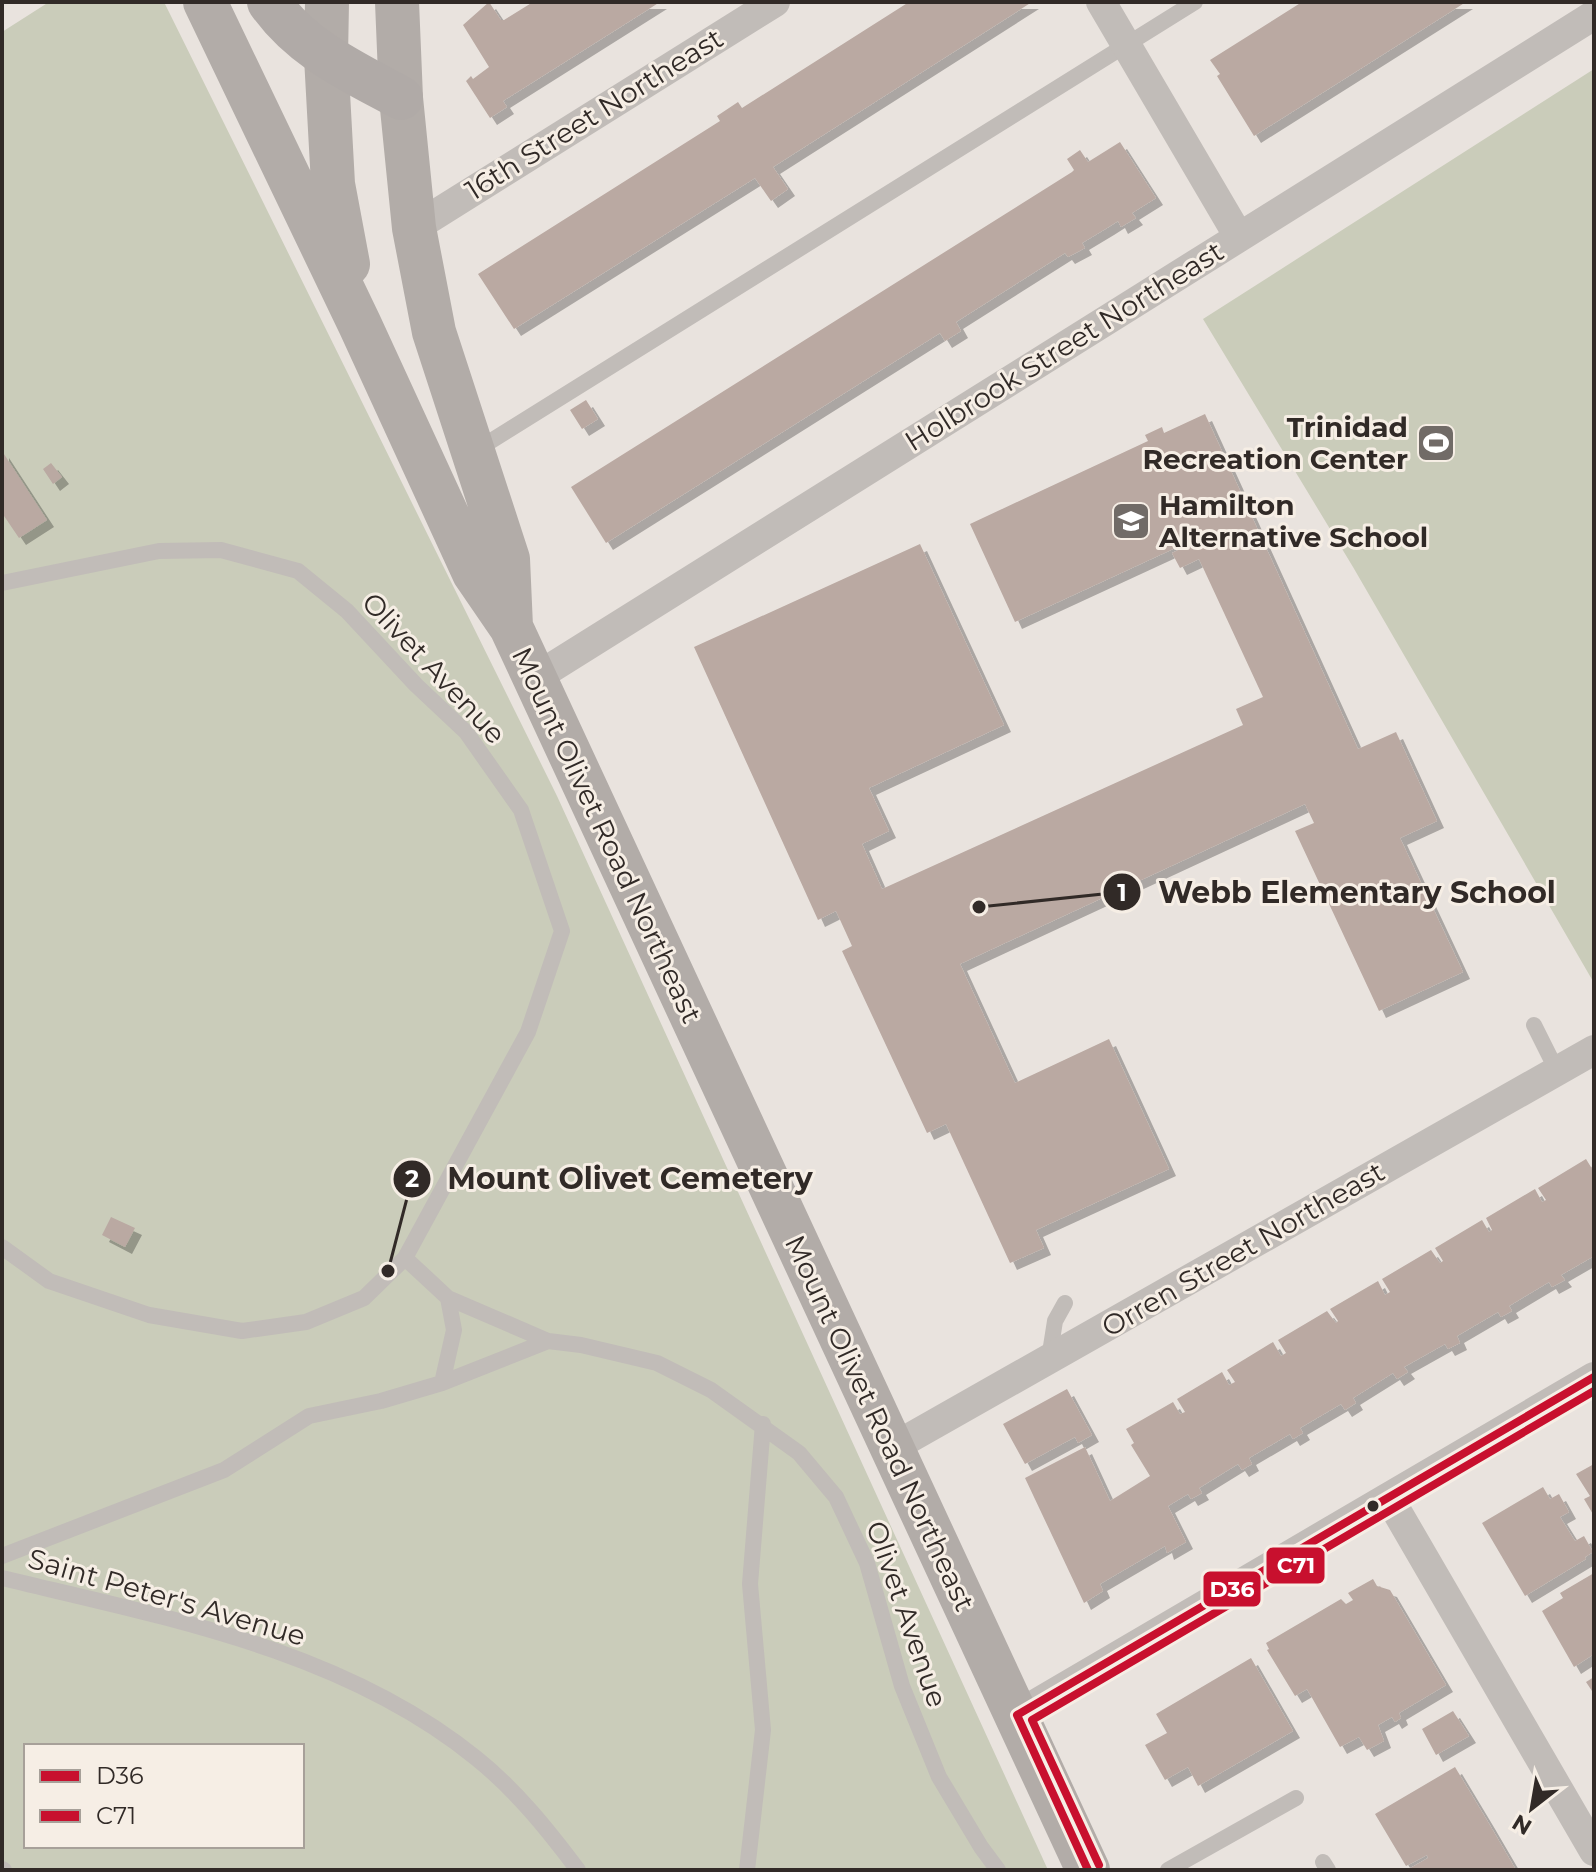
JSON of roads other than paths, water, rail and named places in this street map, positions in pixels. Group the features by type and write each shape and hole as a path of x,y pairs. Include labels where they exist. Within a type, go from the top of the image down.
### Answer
{"main road":[{"name":"Mount Olivet Road Northeast","path":"205,2 360,325 474,573 511,627 1088,1870"},
{"path":"269,2 284,23 326,57 401,98"},
{"name":"Mount Olivet Road Northeast","path":"327,2 326,57 333,184 360,325"},
{"name":"Mount Olivet Road Northeast","path":"397,2 401,98 414,228 434,332 508,559 511,627"}],"street":[{"name":"16th Street Northeast","path":"414,228 775,2"},
{"path":"1101,2 1239,237"},
{"name":"Holbrook Street Northeast","path":"535,678 1594,15"},
{"name":"Orren Street Northeast","path":"892,1448 1594,1050"},
{"path":"1017,1715 1594,1377"},
{"path":"1389,1498 1594,1851"}],"lane":[{"path":"473,452 1195,2"},
{"name":"Olivet Avenue","path":"2,583 159,551 221,550 298,571 347,611 416,685 466,732 521,810 562,931 528,1032 405,1258 448,1298 548,1341 581,1345 657,1363 711,1390 763,1424 799,1453 836,1497 867,1563 902,1686 939,1777 998,1870"},
{"path":"1534,1025 1557,1071"},
{"path":"2,1247 49,1281 149,1315 242,1331 306,1322 364,1298 405,1258"},
{"path":"442,1383 454,1330 448,1298"},
{"path":"1049,1359 1055,1321 1065,1303"},
{"path":"2,1556 224,1470 309,1416 381,1401 442,1383 548,1341"},
{"path":"747,1870 763,1730 750,1584 763,1424"},
{"name":"Saint Peter's Avenue","path":"2,1578 140,1611 272,1649 392,1701 476,1758 537,1816 578,1870"},
{"path":"1168,1870 1296,1798"}],"place":[{"name":"Trinidad Recreation Center","path":"1436,443"},
{"name":"Hamilton Alternative School","path":"1131,521"},
{"name":"Webb Elementary School","path":"979,907"},
{"name":"Mount Olivet Cemetery","path":"388,1271"}]}
